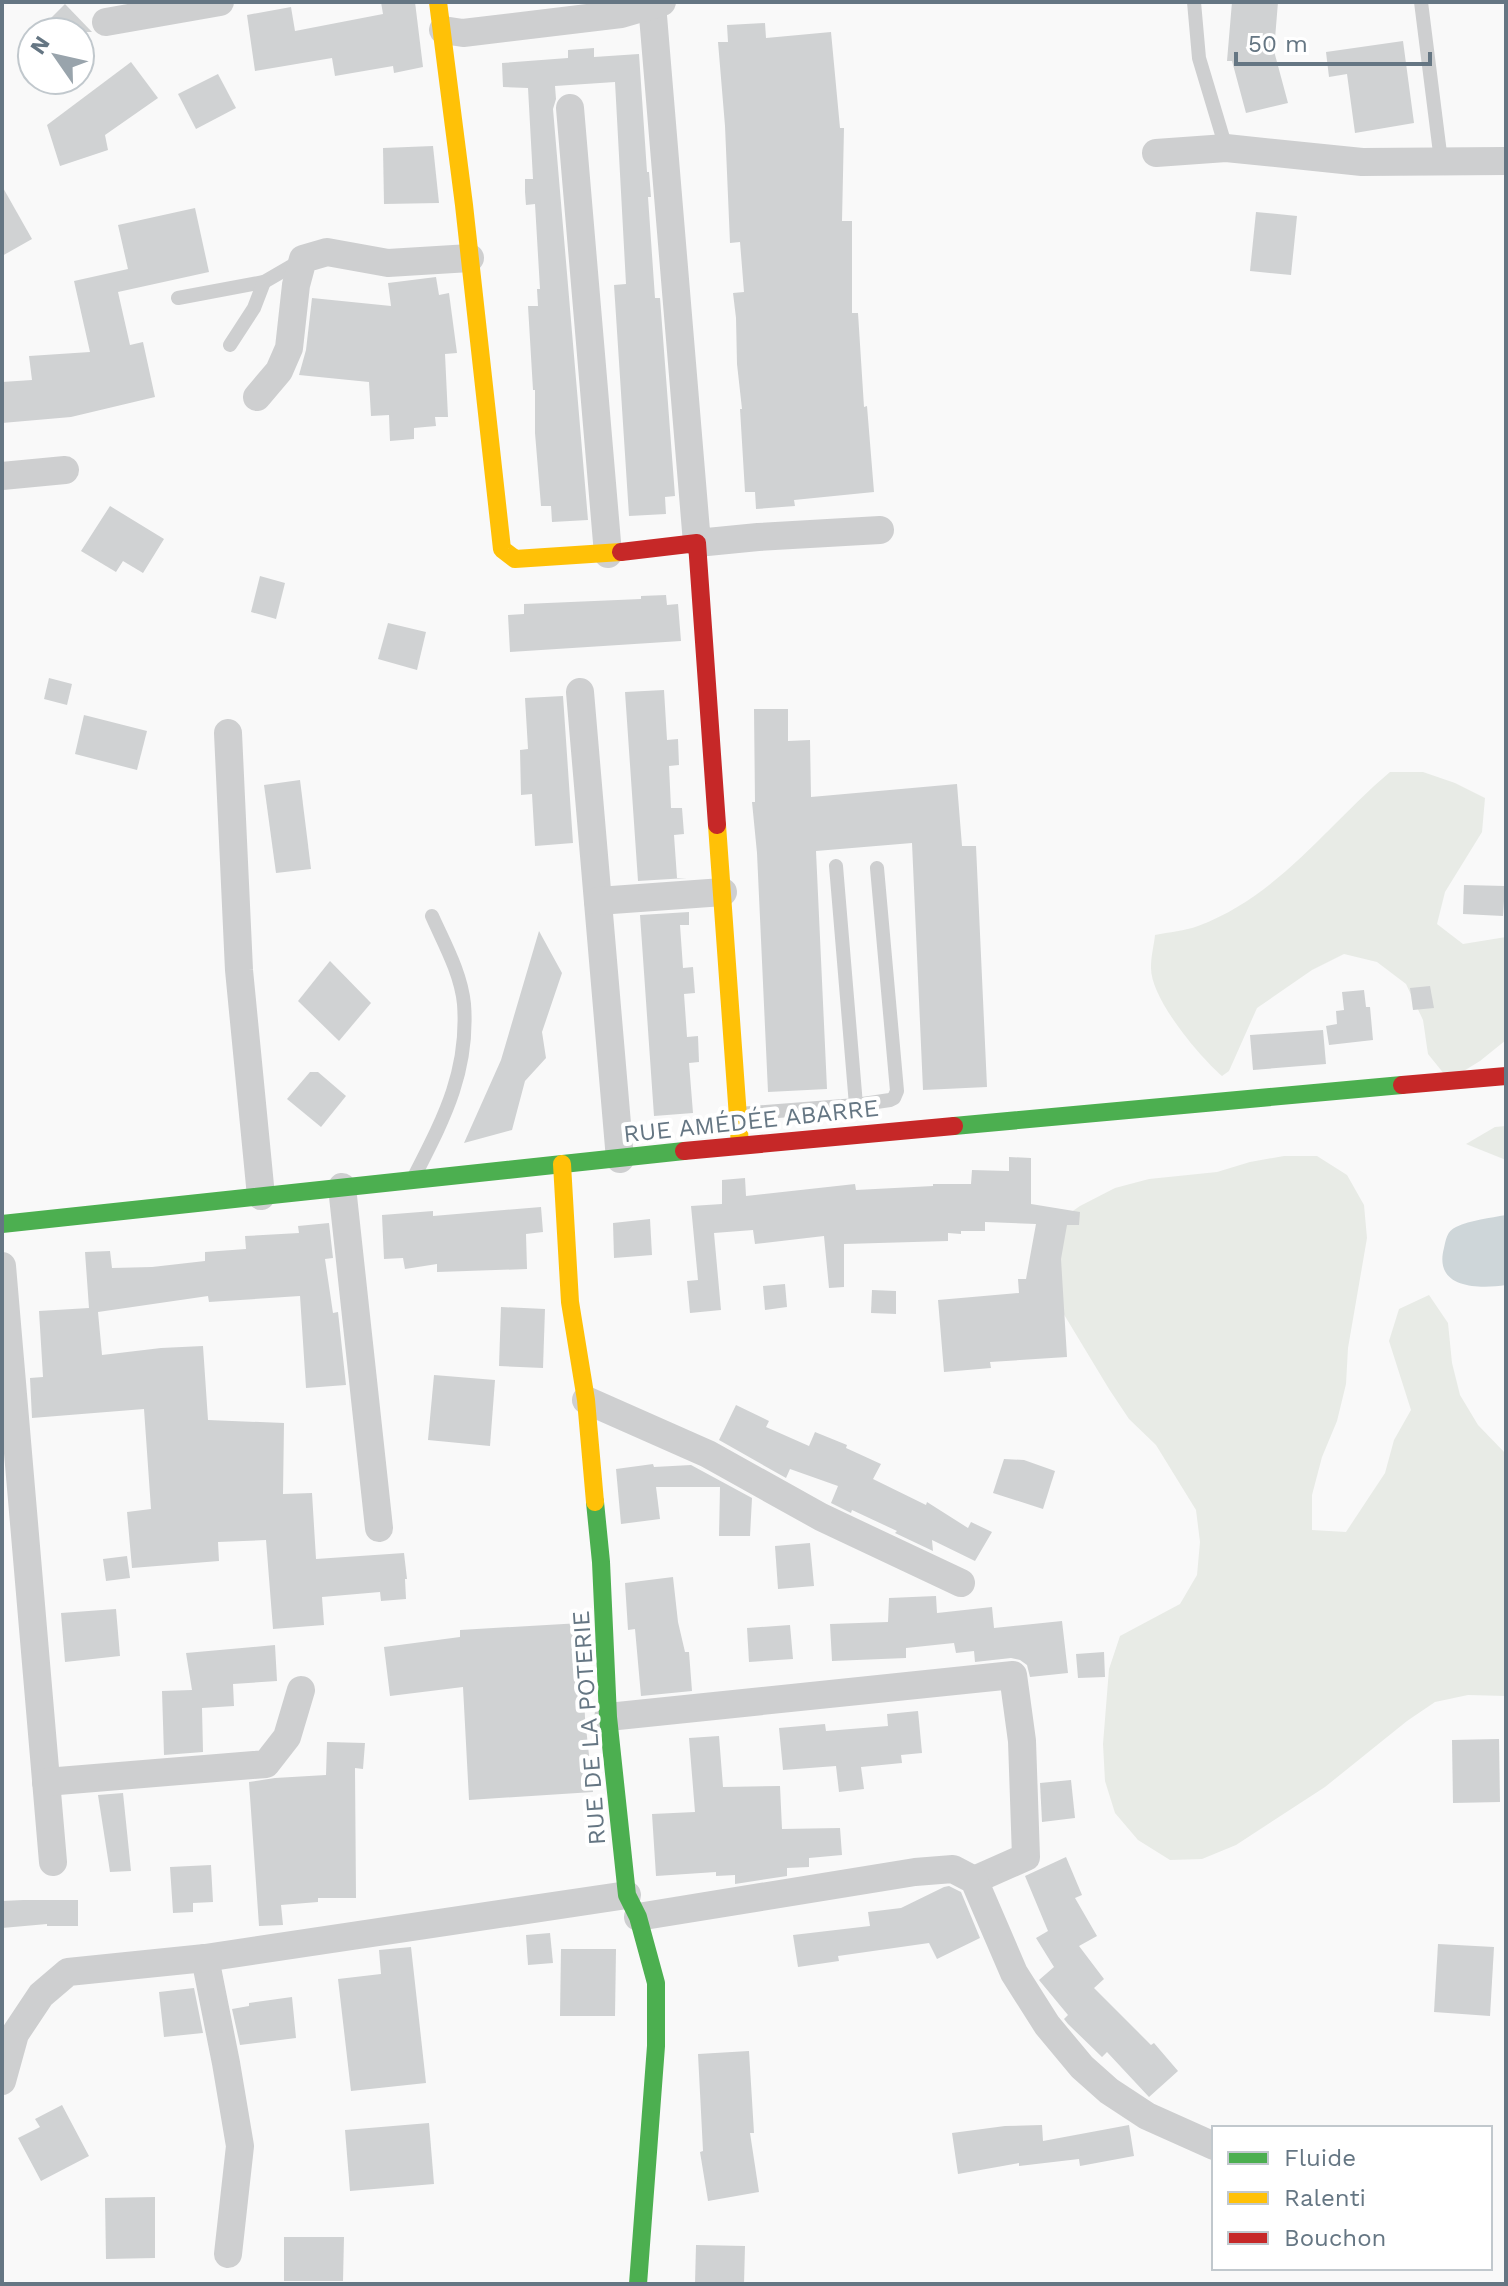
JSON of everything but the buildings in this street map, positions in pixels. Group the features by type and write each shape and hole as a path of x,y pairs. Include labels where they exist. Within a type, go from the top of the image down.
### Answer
{"street":[{"path":"106,22 220,2"},
{"path":"438,2 502,549 515,559 608,554 758,537 880,530"},
{"path":"443,30 463,33 621,14 657,3 740,1145"},
{"path":"570,108 608,554"},
{"path":"1156,153 1226,148 1362,162 1506,156"},
{"path":"257,397 279,371 289,348 296,285 303,259 327,252 388,263 470,258"},
{"path":"2,476 65,470"},
{"path":"580,692 620,1159"},
{"path":"228,733 239,970 261,1196"},
{"path":"598,901 723,892"},
{"name":"RUE AMÉDÉE ABARRE","path":"2,1224 740,1145 1506,1076"},
{"name":"RUE DE LA POTERIE","path":"562,1164 570,1302 586,1400 601,1562 608,1717 632,1906 656,1983 656,2046 638,2284"},
{"path":"342,1187 379,1528"},
{"path":"2,1266 53,1862"},
{"path":"586,1400 708,1454 821,1517 961,1583"},
{"path":"608,1717 1013,1675 1022,1741 1026,1857 974,1880"},
{"path":"46,1782 266,1764 287,1737 301,1690"},
{"path":"2,2081 15,2034 41,1995 68,1972 953,1869 974,1880 1014,1973 1047,2025 1082,2067 1109,2091 1147,2116 1212,2145"},
{"path":"205,1958 240,2146 228,2254"}],"lane":[{"path":"1194,2 1199,58 1226,148"},
{"path":"1421,2 1441,161"},
{"path":"178,298 264,282 303,259"},
{"path":"230,345 248,320 264,282"},
{"path":"836,866 856,1105"},
{"path":"738,1114 856,1105 894,1098 897,1091 877,868"},
{"path":"412,1180 455,1091 463,1053 464,1002 452,960 432,916"}],"shaded area":[{"path":"1390,772 1423,772 1485,798 1482,832 1445,892 1437,924 1463,944 1506,937 1506,1040 1449,1080 1428,1054 1423,1020 1406,984 1377,962 1344,954 1312,970 1257,1008 1229,1071 1222,1076 1189,1041 1158,994 1151,967 1155,935 1198,926 1253,897 1301,858"},
{"path":"1506,1126 1506,1160 1466,1144 1495,1127"},
{"path":"1284,1156 1317,1156 1347,1175 1364,1205 1367,1238 1348,1348 1346,1384 1312,1495 1312,1530 1346,1532 1385,1473 1394,1440 1411,1410 1389,1341 1399,1309 1429,1295 1448,1323 1452,1363 1460,1395 1478,1425 1506,1454 1506,1696 1468,1695 1435,1702 1325,1787 1236,1845 1202,1859 1170,1860 1138,1840 1115,1813 1105,1781 1103,1744 1109,1669 1120,1636 1180,1604 1197,1575 1200,1542 1196,1510 1156,1445 1129,1419 1051,1293 1045,1230 1080,1206 1115,1188 1149,1179 1217,1172"},
{"path":"1506,1215 1506,1285 1472,1286 1452,1279 1445,1272 1442,1262 1445,1241 1451,1231 1468,1223"}],"traffic: fast":[{"path":"954,1126 1402,1085"},
{"path":"2,1224 684,1151"},
{"path":"595,1502 608,1717 627,1895 638,1917 656,1983 656,2046 638,2284"}],"traffic: slow":[{"path":"438,2 502,549 515,559 621,552"},
{"path":"717,825 740,1145"},
{"path":"562,1164 570,1302 586,1400 595,1502"}],"traffic: jam":[{"path":"621,552 697,543 717,825"},
{"path":"1402,1085 1506,1076"},
{"path":"684,1151 954,1126"}]}
